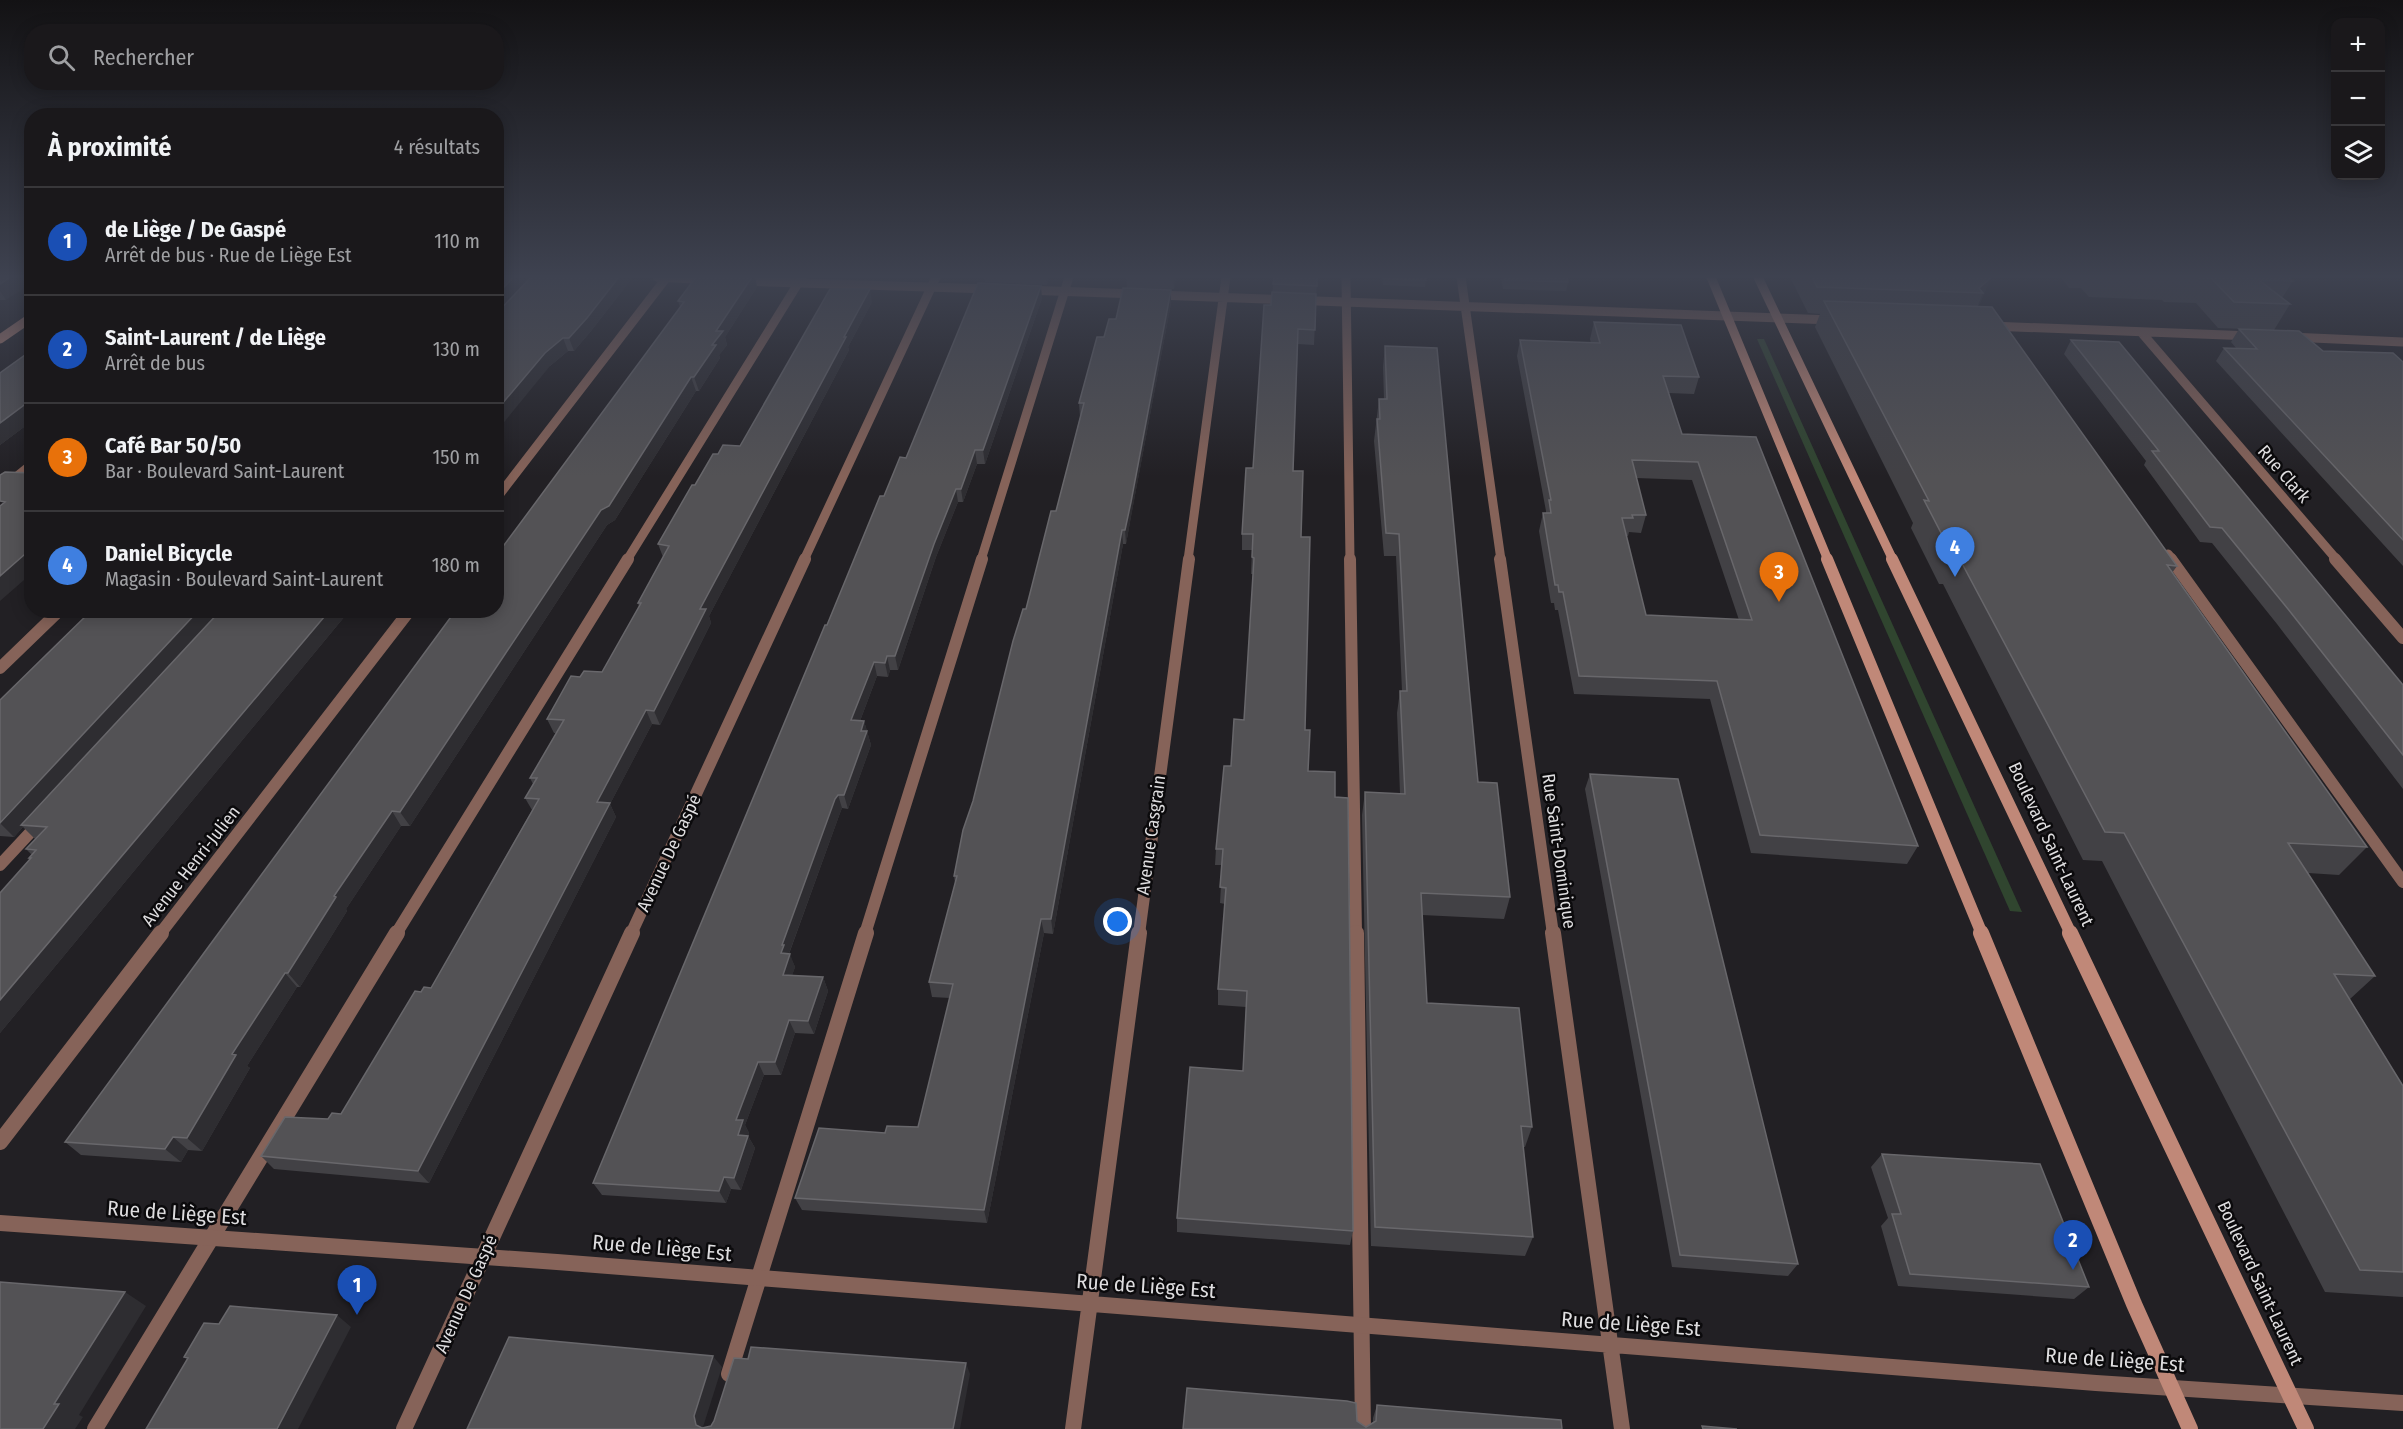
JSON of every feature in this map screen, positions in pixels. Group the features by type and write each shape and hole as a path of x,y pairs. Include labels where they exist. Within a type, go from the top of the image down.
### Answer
{"main road":[{"path":"1738,344 2129,1293 2190,1429"},
{"name":"Boulevard Saint-Laurent","path":"1790,344 2306,1429"}],"street":[{"path":"504,489 616,344"},
{"path":"95,1429 210,1238 761,344"},
{"name":"Avenue De Gaspé","path":"404,1429 905,344"},
{"path":"724,1393 1048,344"},
{"name":"Avenue Casgrain","path":"1073,1429 1217,344"},
{"path":"1347,344 1363,1429"},
{"name":"Rue Saint-Dominique","path":"1470,344 1622,1429"},
{"name":"Rue Clark","path":"2150,344 2403,638"},
{"path":"0,490 24,470"},
{"path":"2164,549 2403,882"},
{"path":"0,668 52,618"},
{"name":"Avenue Henri-Julien","path":"0,1143 404,618"},
{"path":"0,865 48,812"},
{"name":"Rue de Liège Est","path":"0,1223 760,1278 1611,1346 2403,1402"}],"green space":[{"path":"1759,344 1766,344 2022,912 2010,911"}],"building":[{"path":"504,344 556,344 545,353 504,402"},
{"path":"653,344 716,345 694,377 691,377 609,506 601,510 400,812 392,811 334,896 336,897 288,973 285,973 232,1054 236,1055 187,1138 173,1137 165,1149 65,1142 450,618 504,618 504,545"},
{"path":"799,344 842,344 700,609 706,609 654,711 646,710 597,802 610,803 418,1171 261,1156 285,1117 328,1119 332,1113 341,1114 415,991 421,992 424,987 431,988 539,799 525,798 537,778 530,778 564,720 547,719 571,676 580,677 584,671 602,672 641,603 638,603 669,546 658,544 692,485 695,485 713,454 718,454 723,445 740,446"},
{"path":"953,344 1021,344 983,450 975,450 961,489 956,489 895,656 887,656 885,663 874,662 851,720 864,721 861,731 867,731 844,795 838,795 835,799 781,953 790,954 783,975 823,977 808,1021 789,1020 775,1062 758,1062 736,1120 743,1120 738,1135 748,1136 734,1178 724,1177 719,1191 593,1183 880,496 884,496 900,457 906,458"},
{"path":"1095,344 1161,344 1131,502 1125,530 1122,530 1051,919 1041,919 984,1210 795,1198 819,1128 885,1133 887,1126 918,1127 953,984 929,982 957,876 954,876 963,830 973,801 1013,641 1023,609 1026,609 1051,511 1056,511 1084,403 1079,403"},
{"path":"1261,344 1297,344 1293,471 1303,471 1301,537 1310,537 1305,730 1310,730 1308,771 1335,772 1335,797 1348,798 1353,1231 1177,1218 1190,1067 1243,1071 1247,991 1218,989 1226,888 1220,887 1223,849 1216,849 1224,766 1231,766 1234,719 1244,720 1254,558 1252,557 1253,534 1242,534 1246,468 1253,468"},
{"path":"1521,344 1687,344 1699,377 1663,376 1682,434 1756,437 1918,846 1760,835 1717,681 1579,676 1563,592 1559,592 1558,585 1555,585 1543,513 1551,513 1549,500 1551,500","holes":["1632,460 1698,462 1752,620 1646,615 1622,518 1646,515"]},
{"path":"1846,344 2018,344 2177,566 2167,565 2367,847 2288,843 2375,976 2334,974 2403,1086 2403,1272 2360,1270 2124,833 2105,832 1958,556 1953,556 1924,500 1929,501"},
{"path":"2074,344 2120,344 2403,685 2403,755 2222,528 2210,527 2152,451 2159,451"},
{"path":"2252,344 2314,344 2323,351 2393,353 2403,362 2403,540 2224,348 2257,349"},
{"path":"1385,346 1437,348 1478,782 1497,783 1510,897 1421,893 1427,1003 1519,1008 1532,1127 1521,1126 1533,1237 1375,1227 1365,792 1405,794 1400,691 1407,691 1399,534 1386,533 1377,419 1380,419 1379,399 1387,399"},
{"path":"24,356 24,405 0,423 0,373"},
{"path":"5,472 24,473 24,555 0,576 0,506 5,502 0,501 0,475"},
{"path":"84,618 192,618 0,823 0,700"},
{"path":"214,618 323,618 0,1000 0,893 31,858 29,858 36,850 26,849 47,827 21,825"},
{"path":"1590,774 1678,779 1798,1264 1680,1255"},
{"path":"1882,1154 2040,1164 2089,1287 1910,1274 1892,1214 1901,1214"},
{"path":"0,1282 125,1292 54,1404 59,1404 43,1429 0,1429"},
{"path":"230,1306 337,1315 277,1429 146,1429 188,1358 184,1357 204,1323 219,1324"},
{"path":"509,1337 713,1356 694,1416 696,1425 702,1428 711,1426 714,1421 734,1358 748,1359 751,1347 966,1363 953,1429 467,1429"},
{"path":"1187,1388 1347,1401 1356,1403 1357,1421 1366,1427 1376,1421 1377,1405 1561,1420 1562,1429 1183,1429"},
{"path":"1702,1426 1737,1429 1703,1429"}],"place":[{"name":"Daniel Bicycle","path":"1955,577"},
{"name":"Café Bar 50/50","path":"1779,602"},
{"name":"Saint-Laurent / de Liège","path":"2073,1270"},
{"name":"de Liège / De Gaspé","path":"357,1315"}]}
